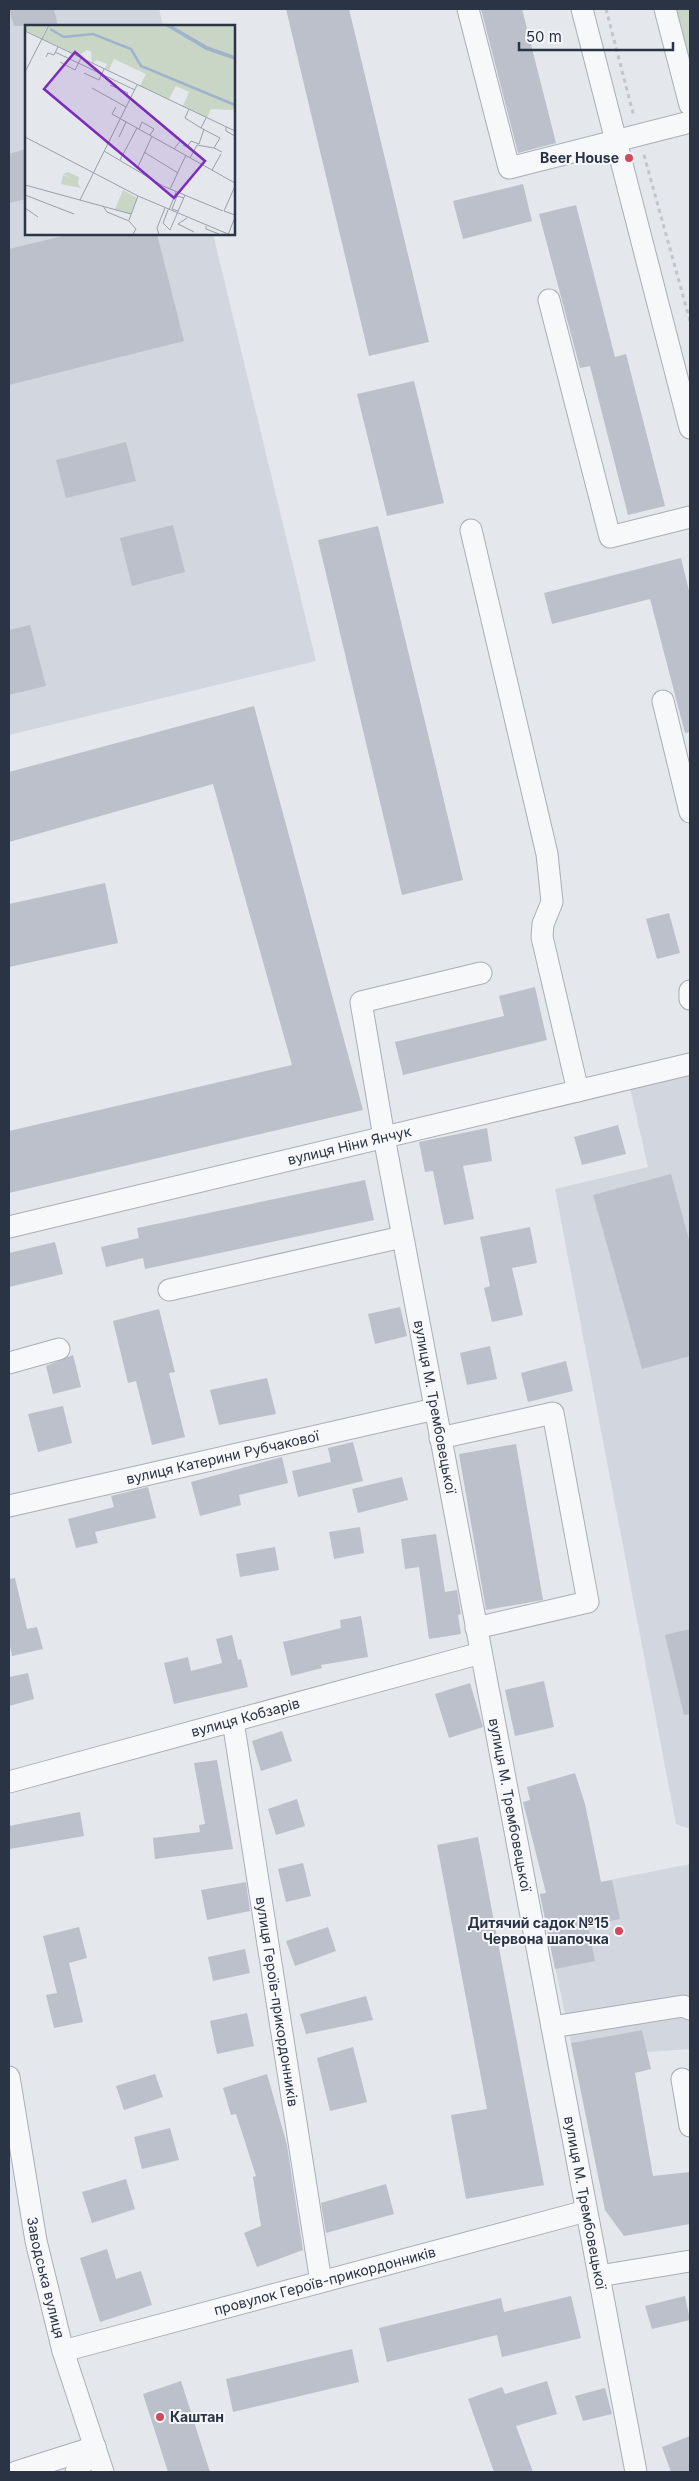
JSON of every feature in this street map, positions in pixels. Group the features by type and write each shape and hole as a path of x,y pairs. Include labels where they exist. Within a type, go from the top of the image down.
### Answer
{"street":[{"path":"468,9 509,168 690,122"},
{"path":"582,9 690,428"},
{"path":"665,9 689,94"},
{"path":"549,300 610,537 690,517"},
{"path":"471,530 547,854 552,902 543,924 542,937 578,1091"},
{"path":"663,701 690,812"},
{"name":"вулиця М. Трембовецької","path":"481,974 361,1002 402,1237 636,2472"},
{"path":"690,992 690,999"},
{"name":"вулиця Ніни Янчук","path":"9,1227 690,1064"},
{"path":"169,1290 402,1237"},
{"path":"9,1363 59,1350"},
{"name":"вулиця Катерини Рубчакової","path":"9,1506 435,1409"},
{"path":"440,1438 553,1413 588,1602 476,1628"},
{"name":"вулиця Кобзарів","path":"9,1782 481,1653"},
{"name":"вулиця Героїв-прикордонників","path":"233,1721 321,2282"},
{"path":"552,2027 683,2006 690,2009"},
{"name":"Заводська вулиця","path":"9,2077 36,2241 63,2351 103,2472"},
{"path":"682,2079 690,2126"},
{"name":"провулок Героїв-прикордонників","path":"63,2351 586,2211"},
{"path":"599,2276 690,2261"},
{"path":"16,2472 95,2447"},
{"path":"76,2472 95,2447"}],"path":[{"path":"606,9 638,135 690,321"}],"shaded area":[{"path":"9,9 159,9 163,25 25,25 25,235 213,235 316,661 9,735"},
{"path":"690,1074 690,1829 676,1824 555,1189 648,1167 630,1088"},
{"name":"Дитячий садок №15 Червона шапочка","path":"690,1864 690,2049 647,2052 642,2030 571,2043 540,1894"}],"green space":[{"path":"675,9 690,9 690,67"}],"building":[{"path":"9,9 54,9 58,25 25,25 14,26"},
{"path":"286,9 349,9 429,342 369,356"},
{"path":"481,9 522,9 556,143 518,153"},
{"path":"25,149 25,199 9,203 9,154"},
{"path":"523,184 532,221 463,239 453,201"},
{"path":"576,205 615,357 626,354 665,506 628,515 590,366 580,368 539,214"},
{"path":"67,235 157,235 184,341 9,385 9,249"},
{"path":"414,381 444,503 387,516 357,394"},
{"path":"126,442 136,481 66,498 56,460"},
{"path":"173,525 185,572 132,586 120,538"},
{"path":"378,526 463,880 402,895 318,540"},
{"path":"681,558 690,595 690,732 685,733 650,599 552,624 544,593"},
{"path":"30,625 46,686 9,695 9,630"},
{"path":"254,706 363,1110 9,1193 9,1131 292,1065 213,784 9,842 9,772"},
{"path":"105,883 118,943 9,967 9,904"},
{"path":"669,913 680,953 657,959 646,919"},
{"path":"535,987 547,1040 403,1075 395,1042 504,1016 499,996"},
{"path":"618,1125 626,1154 582,1165 574,1137"},
{"path":"487,1128 492,1161 463,1166 474,1219 444,1225 433,1171 425,1172 419,1142"},
{"path":"671,1174 690,1243 690,1356 642,1369 593,1195"},
{"path":"365,1180 374,1220 145,1269 143,1258 106,1267 101,1247 139,1238 137,1228"},
{"path":"530,1227 537,1263 512,1268 523,1315 492,1322 484,1288 490,1286 480,1237"},
{"path":"55,1242 63,1274 9,1287 9,1253"},
{"path":"400,1307 407,1336 375,1344 368,1314"},
{"path":"159,1309 175,1372 169,1373 185,1437 152,1445 136,1381 128,1383 113,1321"},
{"path":"490,1346 497,1379 467,1385 460,1353"},
{"path":"73,1355 81,1387 53,1394 46,1366"},
{"path":"566,1361 573,1391 528,1402 521,1373"},
{"path":"267,1378 276,1414 219,1425 210,1390"},
{"path":"63,1406 72,1443 38,1452 28,1414"},
{"path":"353,1442 363,1481 298,1497 292,1471 331,1462 328,1448"},
{"path":"516,1444 543,1600 486,1610 459,1454"},
{"path":"282,1457 288,1483 239,1495 241,1505 200,1516 191,1482"},
{"path":"402,1477 408,1500 358,1513 352,1489"},
{"path":"148,1487 156,1518 95,1532 98,1543 76,1548 68,1519 114,1507 111,1496"},
{"path":"360,1527 364,1553 334,1559 329,1532"},
{"path":"436,1534 445,1592 457,1590 461,1614 458,1615 461,1634 429,1639 419,1567 405,1569 401,1539"},
{"path":"275,1547 279,1570 240,1577 236,1554"},
{"path":"15,1578 27,1629 37,1627 43,1649 12,1656 9,1641 9,1579"},
{"path":"361,1616 368,1657 321,1665 322,1668 291,1676 283,1642 341,1628 340,1620"},
{"path":"690,1629 690,1714 684,1715 665,1635"},
{"path":"232,1635 238,1660 241,1659 248,1687 174,1704 164,1663 188,1657 191,1671 222,1663 216,1639"},
{"path":"28,1673 34,1699 9,1706 9,1677"},
{"path":"544,1681 554,1727 515,1736 505,1690"},
{"path":"470,1683 483,1727 449,1738 435,1694"},
{"path":"282,1731 292,1761 261,1771 252,1741"},
{"path":"217,1760 233,1849 155,1859 153,1838 200,1832 199,1825 205,1824 194,1763"},
{"path":"575,1773 585,1804 601,1882 612,1880 620,1919 588,1926 595,1961 555,1969 540,1894 546,1893 523,1802 530,1800 527,1787"},
{"path":"297,1799 305,1826 276,1835 268,1809"},
{"path":"80,1812 84,1836 10,1849 9,1826"},
{"path":"478,1837 544,2185 466,2199 451,2115 487,2109 437,1845"},
{"path":"303,1863 311,1896 286,1902 278,1869"},
{"path":"246,1882 250,1911 207,1920 201,1890"},
{"path":"79,1927 87,1958 69,1963 83,2022 54,2028 46,1995 57,1993 43,1936"},
{"path":"328,1927 336,1951 295,1966 286,1941"},
{"path":"245,1949 250,1973 213,1981 208,1957"},
{"path":"366,1996 373,2020 306,2034 300,2014"},
{"path":"247,2013 254,2046 217,2054 210,2021"},
{"path":"642,2030 651,2069 635,2073 653,2176 690,2172 690,2224 624,2236 605,2210 571,2043"},
{"path":"353,2047 367,2102 330,2111 317,2058"},
{"path":"155,2074 163,2097 124,2110 116,2086"},
{"path":"267,2074 287,2145 303,2250 257,2267 244,2233 261,2226 253,2177 256,2176 236,2114 231,2115 223,2088"},
{"path":"170,2128 179,2160 142,2169 134,2137"},
{"path":"126,2179 135,2209 92,2223 82,2192"},
{"path":"386,2184 394,2214 326,2233 321,2203"},
{"path":"107,2249 116,2279 141,2271 152,2305 100,2322 80,2258"},
{"path":"571,2296 581,2338 502,2357 497,2335 387,2362 379,2328 501,2298 504,2312"},
{"path":"685,2296 690,2320 652,2329 645,2306"},
{"path":"352,2349 359,2382 233,2412 226,2379"},
{"path":"181,2381 210,2472 168,2472 143,2394"},
{"path":"547,2381 557,2414 516,2426 533,2472 494,2472 468,2399 502,2387 505,2394"},
{"path":"605,2388 612,2414 583,2421 575,2396"},
{"path":"690,2436 690,2472 671,2472 662,2447"}],"place":[{"name":"Beer House","path":"629,158"},
{"name":"Дитячий садок №15 Червона шапочка","path":"619,1931"},
{"name":"Каштан","path":"160,2417"}]}
